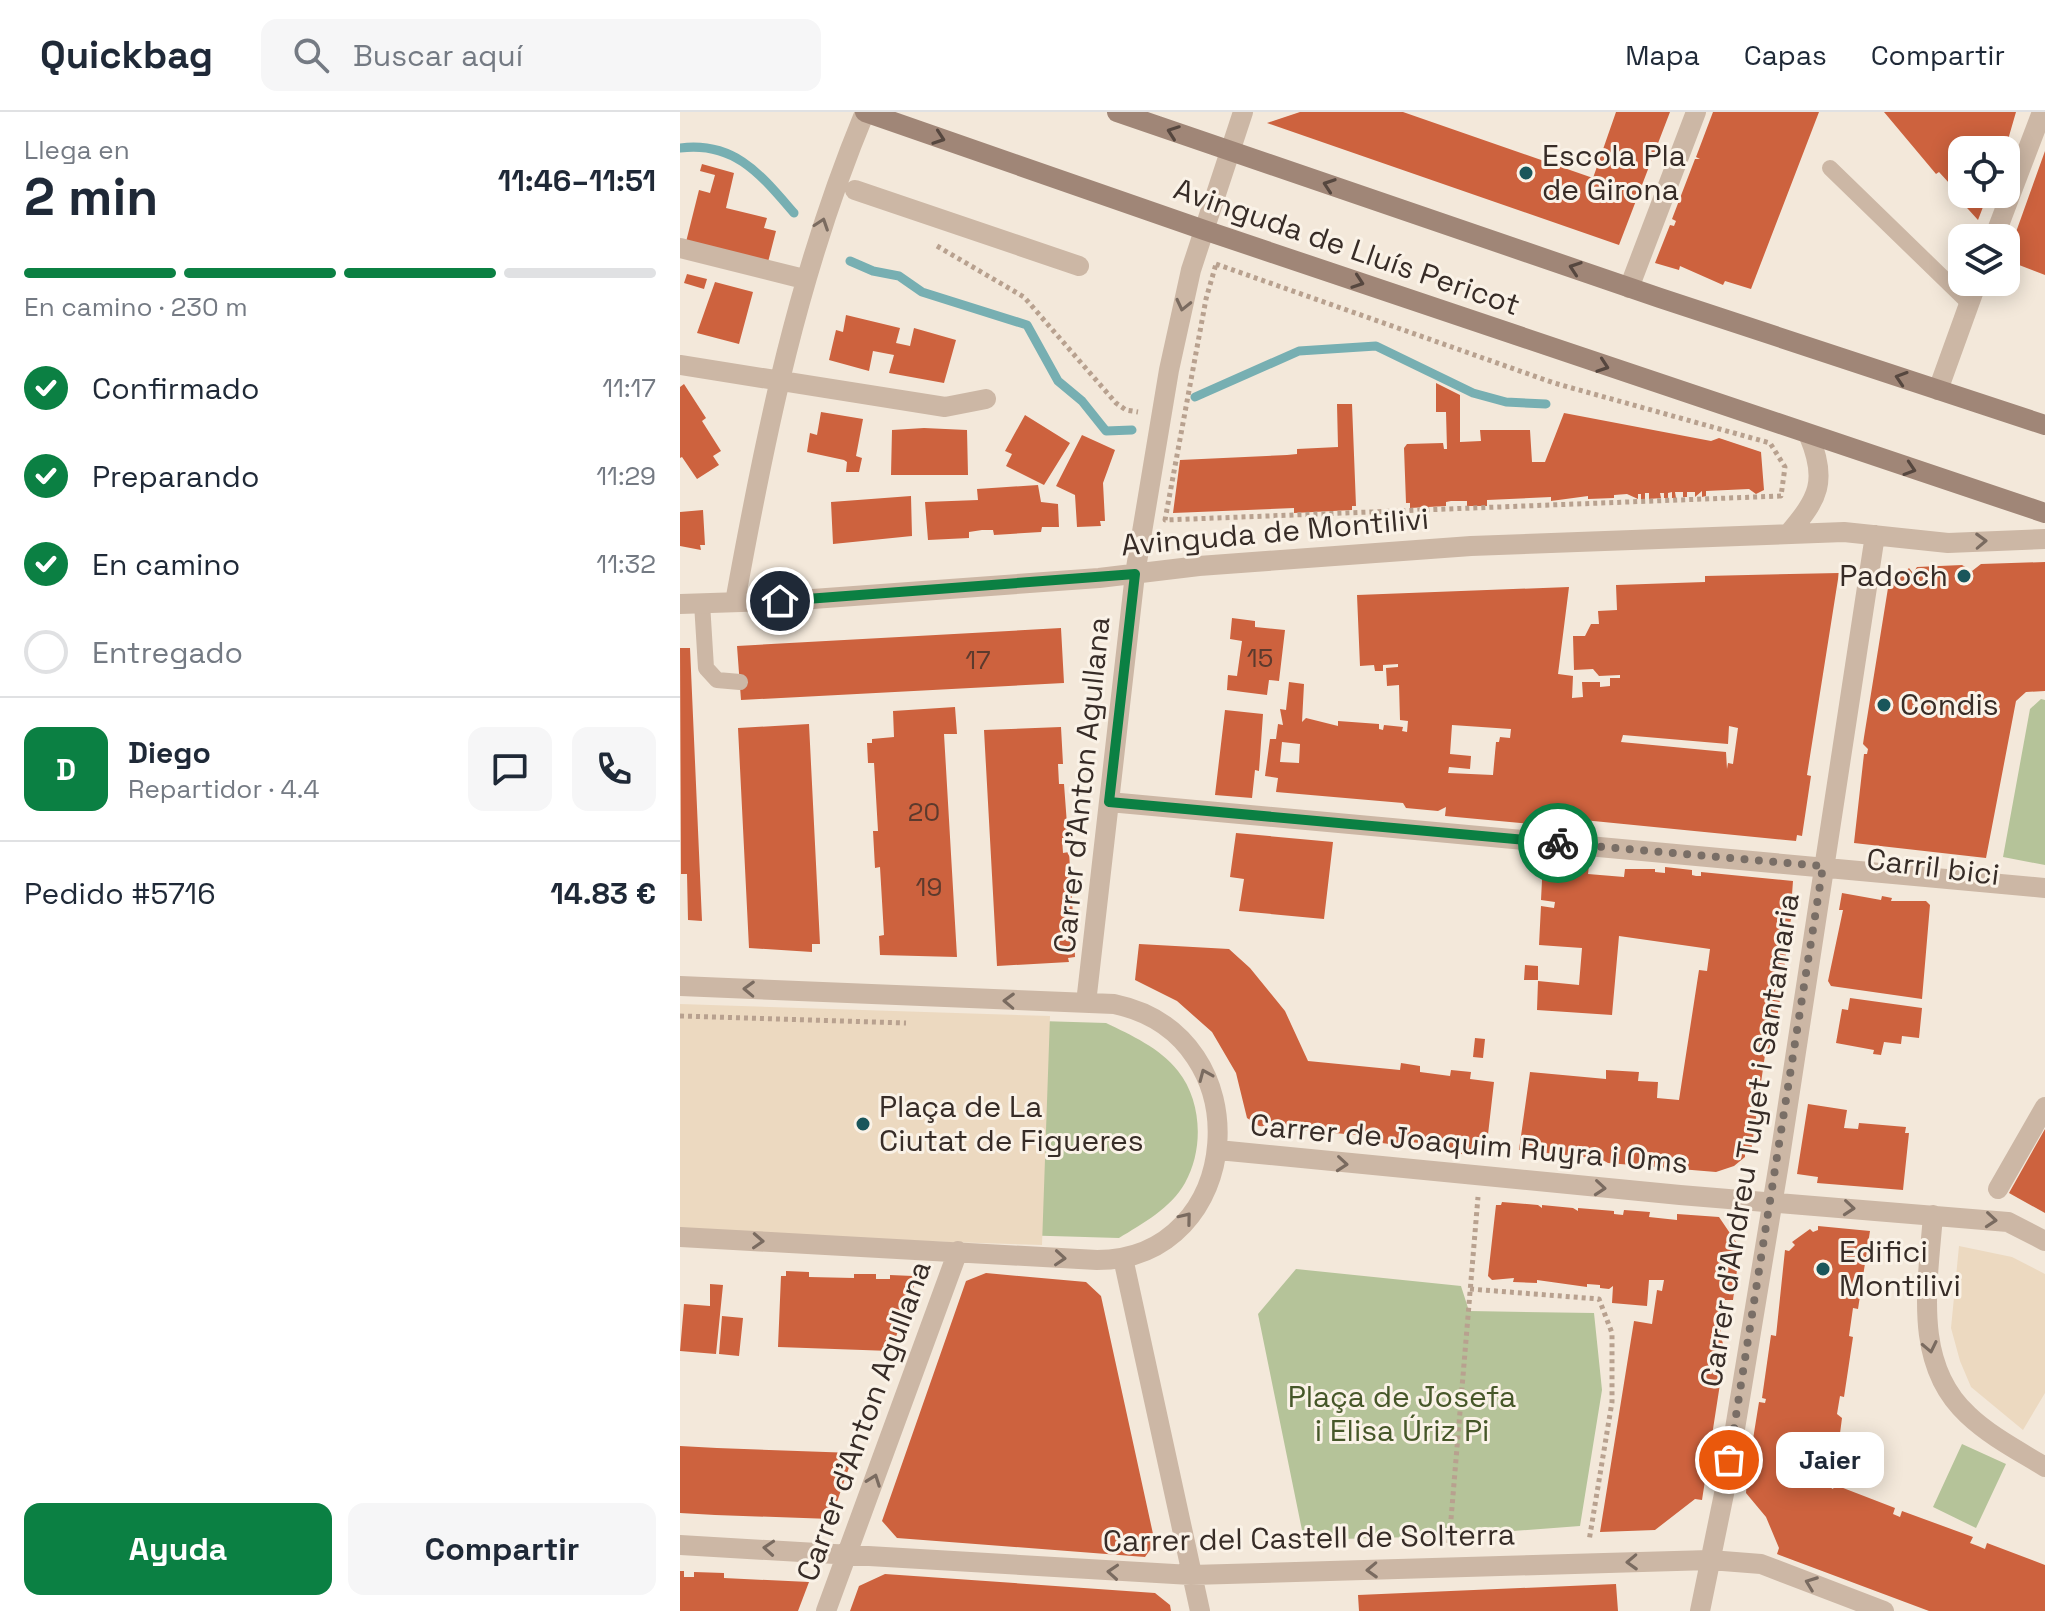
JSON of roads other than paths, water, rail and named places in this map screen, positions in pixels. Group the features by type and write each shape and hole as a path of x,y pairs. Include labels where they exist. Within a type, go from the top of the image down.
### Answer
{"street":[{"name":"Avinguda de Lluís Pericot","path":"865,112 1809,436 2045,513"},
{"path":"735,602 777,380 804,279 865,112"},
{"name":"Avinguda de Lluís Pericot","path":"1117,112 1629,288 2045,425"},
{"name":"Carrer d'Anton Agullana","path":"1086,1003 1135,574 1169,370 1204,230 1243,112"},
{"path":"1629,288 1696,112"},
{"path":"1999,224 2042,112"},
{"path":"855,190 1079,266"},
{"path":"680,248 804,279"},
{"path":"1938,390 1972,296"},
{"path":"680,365 945,407 986,399"},
{"path":"1789,533 1814,504 1820,478 1818,457 1809,436"},
{"name":"Avinguda de Montilivi","path":"680,604 1135,574 1471,546 1789,533 1875,535"},
{"path":"1875,535 1948,543 2045,539"},
{"name":"Carrer d'Andreu Tuyet i Santamaria","path":"1700,1611 1772,1202 1875,535"},
{"path":"1109,802 2045,888"},
{"path":"680,986 1086,1003 1133,1008 1172,1030 1185,1043 1210,1085 1220,1138 1205,1190 1181,1226 1163,1242 1136,1256 1097,1260 680,1237"},
{"path":"1998,1189 2045,1107"},
{"name":"Carrer de Joaquim Ruyra i Oms","path":"1218,1150 2008,1222 2045,1241"},
{"path":"1933,1215 1927,1331 1934,1365 1946,1391 1966,1414 2045,1467"},
{"name":"Carrer d'Anton Agullana","path":"826,1611 958,1251"},
{"path":"1123,1258 1200,1611"},
{"name":"Carrer del Castell de Solterra","path":"680,1545 1191,1575 1710,1560 1761,1564 1884,1611"}],"lane":[{"path":"1830,168 1969,303"},
{"path":"702,603 706,668 717,680 740,682"}],"waterway":[{"path":"680,148 699,147 732,155 758,174 794,213"},
{"path":"850,261 873,271 899,276 922,292 1027,325 1058,381 1082,401 1106,431 1132,430"},
{"path":"1195,397 1299,351 1376,346 1473,393 1506,402 1546,404"}],"place":[{"name":"Escola Pla de Girona","path":"1526,173"},
{"name":"Padoch","path":"1964,576"},
{"name":"Condis","path":"1884,705"},
{"name":"Plaça de La Ciutat de Figueres","path":"863,1124"},
{"name":"Edifici Montilivi","path":"1823,1269"},
{"name":"Jaier","path":"1729,1460"}],"park label":[{"name":"Plaça de Josefa i Elisa Úriz Pi","path":"1402,1414"}]}
